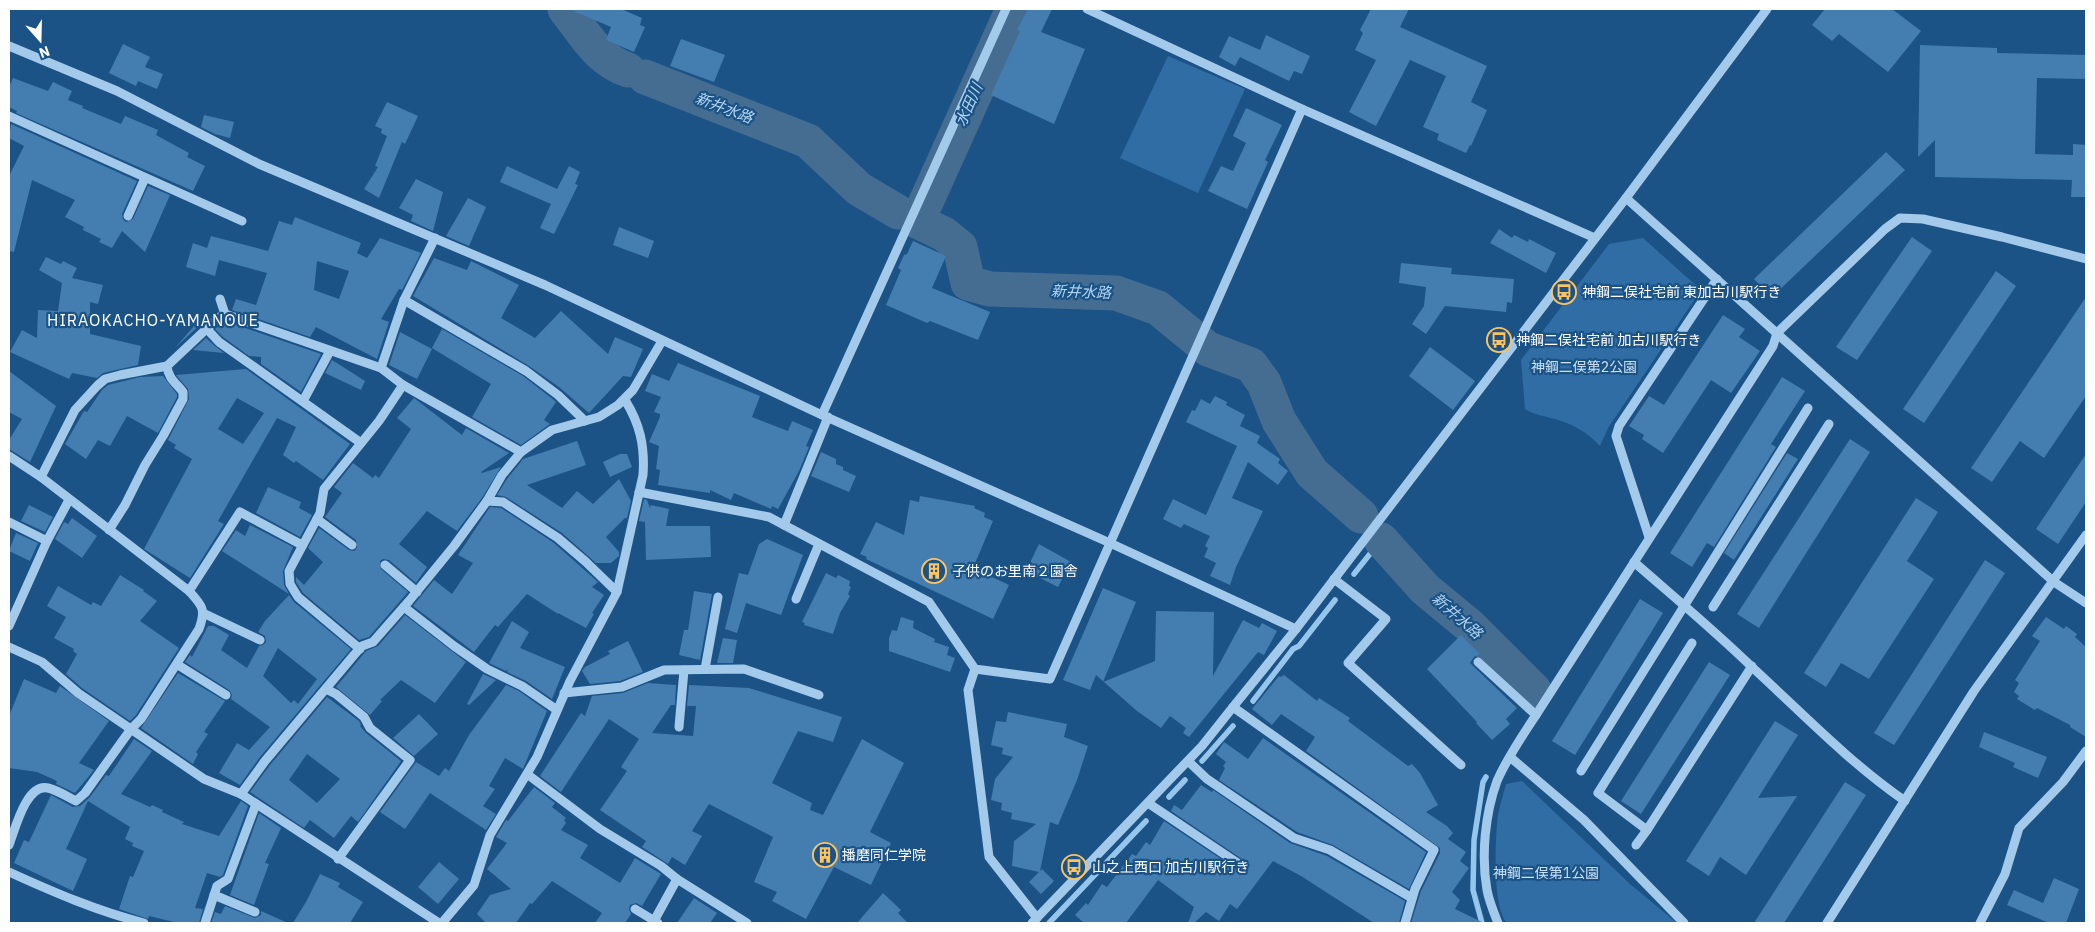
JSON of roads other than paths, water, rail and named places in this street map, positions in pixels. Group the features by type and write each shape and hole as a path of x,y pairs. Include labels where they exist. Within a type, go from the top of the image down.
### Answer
{"street":[{"path":"784,525 825,416 1006,9"},
{"path":"1087,9 1302,109 1595,238"},
{"path":"975,669 968,690 989,857 1034,921 1188,761 1296,629 1626,198 1767,9"},
{"path":"9,46 117,91 259,164 545,286 825,416 1110,543 1296,629"},
{"path":"639,492 770,517 929,602 975,669 1050,679 1302,109"},
{"path":"9,116 242,222"},
{"path":"128,216 145,178"},
{"path":"1626,198 2054,582 2086,602"},
{"path":"1498,923 1487,891 1485,853 1489,811 1498,781 1510,757 1536,715 1773,346 1777,333 1885,229 1900,218 1923,219 1964,228 2086,259"},
{"path":"381,368 404,300 435,238"},
{"path":"1649,537 1616,436 1619,426 1717,279"},
{"path":"220,299 225,314"},
{"path":"404,300 526,371 558,395 585,421"},
{"path":"41,477 75,410 97,386 105,380 120,375 167,366 206,328 225,314 381,368 403,385 520,452"},
{"path":"206,328 219,342 361,443"},
{"path":"241,794 265,761 360,649 373,642 417,592 488,501 502,475 520,452 552,430 599,417 625,400 662,340"},
{"path":"303,401 330,351"},
{"path":"109,530 125,505 145,465 183,399 183,392 171,380 167,366"},
{"path":"360,649 302,601 294,591 288,577 302,545 317,520 322,506 324,489 379,422 403,385"},
{"path":"9,647 42,662 78,693 204,779 241,794 338,859 441,923 474,885 490,835 537,757 564,693 617,592 644,475 643,443 639,426 625,400"},
{"path":"1581,771 1683,605 1808,408"},
{"path":"1713,607 1829,424"},
{"path":"9,456 41,477 189,591 202,606 204,613 200,629 178,664 141,719 131,729 85,793 76,801 47,788 35,790 27,800 9,845"},
{"path":"9,626 47,541 69,500"},
{"path":"488,501 503,502 558,538 617,592"},
{"path":"189,591 240,512 302,545"},
{"path":"317,520 352,545"},
{"path":"9,522 47,541"},
{"path":"1827,923 1974,691 2086,535"},
{"path":"796,599 819,544"},
{"path":"1634,562 1752,666 1818,729 1886,788 1905,801"},
{"path":"385,565 417,592"},
{"path":"1334,579 1386,619 1348,663 1461,765"},
{"path":"705,669 718,597"},
{"path":"404,607 487,669 522,686 557,710"},
{"path":"204,613 260,640"},
{"path":"1647,830 1598,792 1692,644"},
{"path":"1478,662 1536,715"},
{"path":"178,664 226,696"},
{"path":"1636,845 1752,666"},
{"path":"564,693 622,687 664,670 744,669 819,695"},
{"path":"679,727 684,670"},
{"path":"326,689 336,694 357,711 364,717 370,728 410,760 338,859"},
{"path":"1233,707 1434,850 1414,889 1405,923"},
{"path":"1980,923 2005,874 2019,828 2063,782 2086,751"},
{"path":"1510,757 1584,820 1684,923"},
{"path":"1188,761 1207,779 1294,838 1330,850 1412,898"},
{"path":"526,774 600,829 661,866 677,879 747,923"},
{"path":"1148,803 1239,864"},
{"path":"205,923 217,886 228,879 256,804"},
{"path":"9,872 69,899 144,923"},
{"path":"635,909 656,922 677,879"},
{"path":"214,895 255,912"}],"waterway":[{"name":"新井水路","path":"565,9 592,45 608,59 628,70"},
{"name":"水田川","path":"926,202 1013,9"},
{"name":"新井水路","path":"645,77 808,141 859,189 898,212"},
{"name":"新井水路","path":"917,221 944,234 960,247 968,283 990,289 1116,293 1158,308 1208,349 1251,365 1264,383 1279,421 1312,473 1361,516"},
{"path":"1354,574 1381,540"},
{"name":"新井水路","path":"1381,540 1425,589 1471,627 1534,690"},
{"path":"1253,701 1293,649 1299,646 1335,600"},
{"path":"1202,761 1233,726"},
{"path":"1482,923 1473,890 1474,840 1483,782 1486,777"},
{"path":"1169,797 1185,780"},
{"path":"1049,923 1146,821"}],"place":[{"name":"神鋼二俣社宅前 東加古川駅行き","path":"1564,292"},
{"name":"神鋼二俣社宅前 加古川駅行き","path":"1499,340"},
{"name":"子供のお里南２園舎","path":"934,571"},
{"name":"播磨同仁学院","path":"825,855"},
{"name":"山之上西口 加古川駅行き","path":"1074,867"}],"district":[{"name":"HIRAOKACHO-YAMANOUE","path":"153,320"}],"park label":[{"name":"神鋼二俣第2公園","path":"1584,367"},
{"name":"神鋼二俣第1公園","path":"1546,873"}]}
